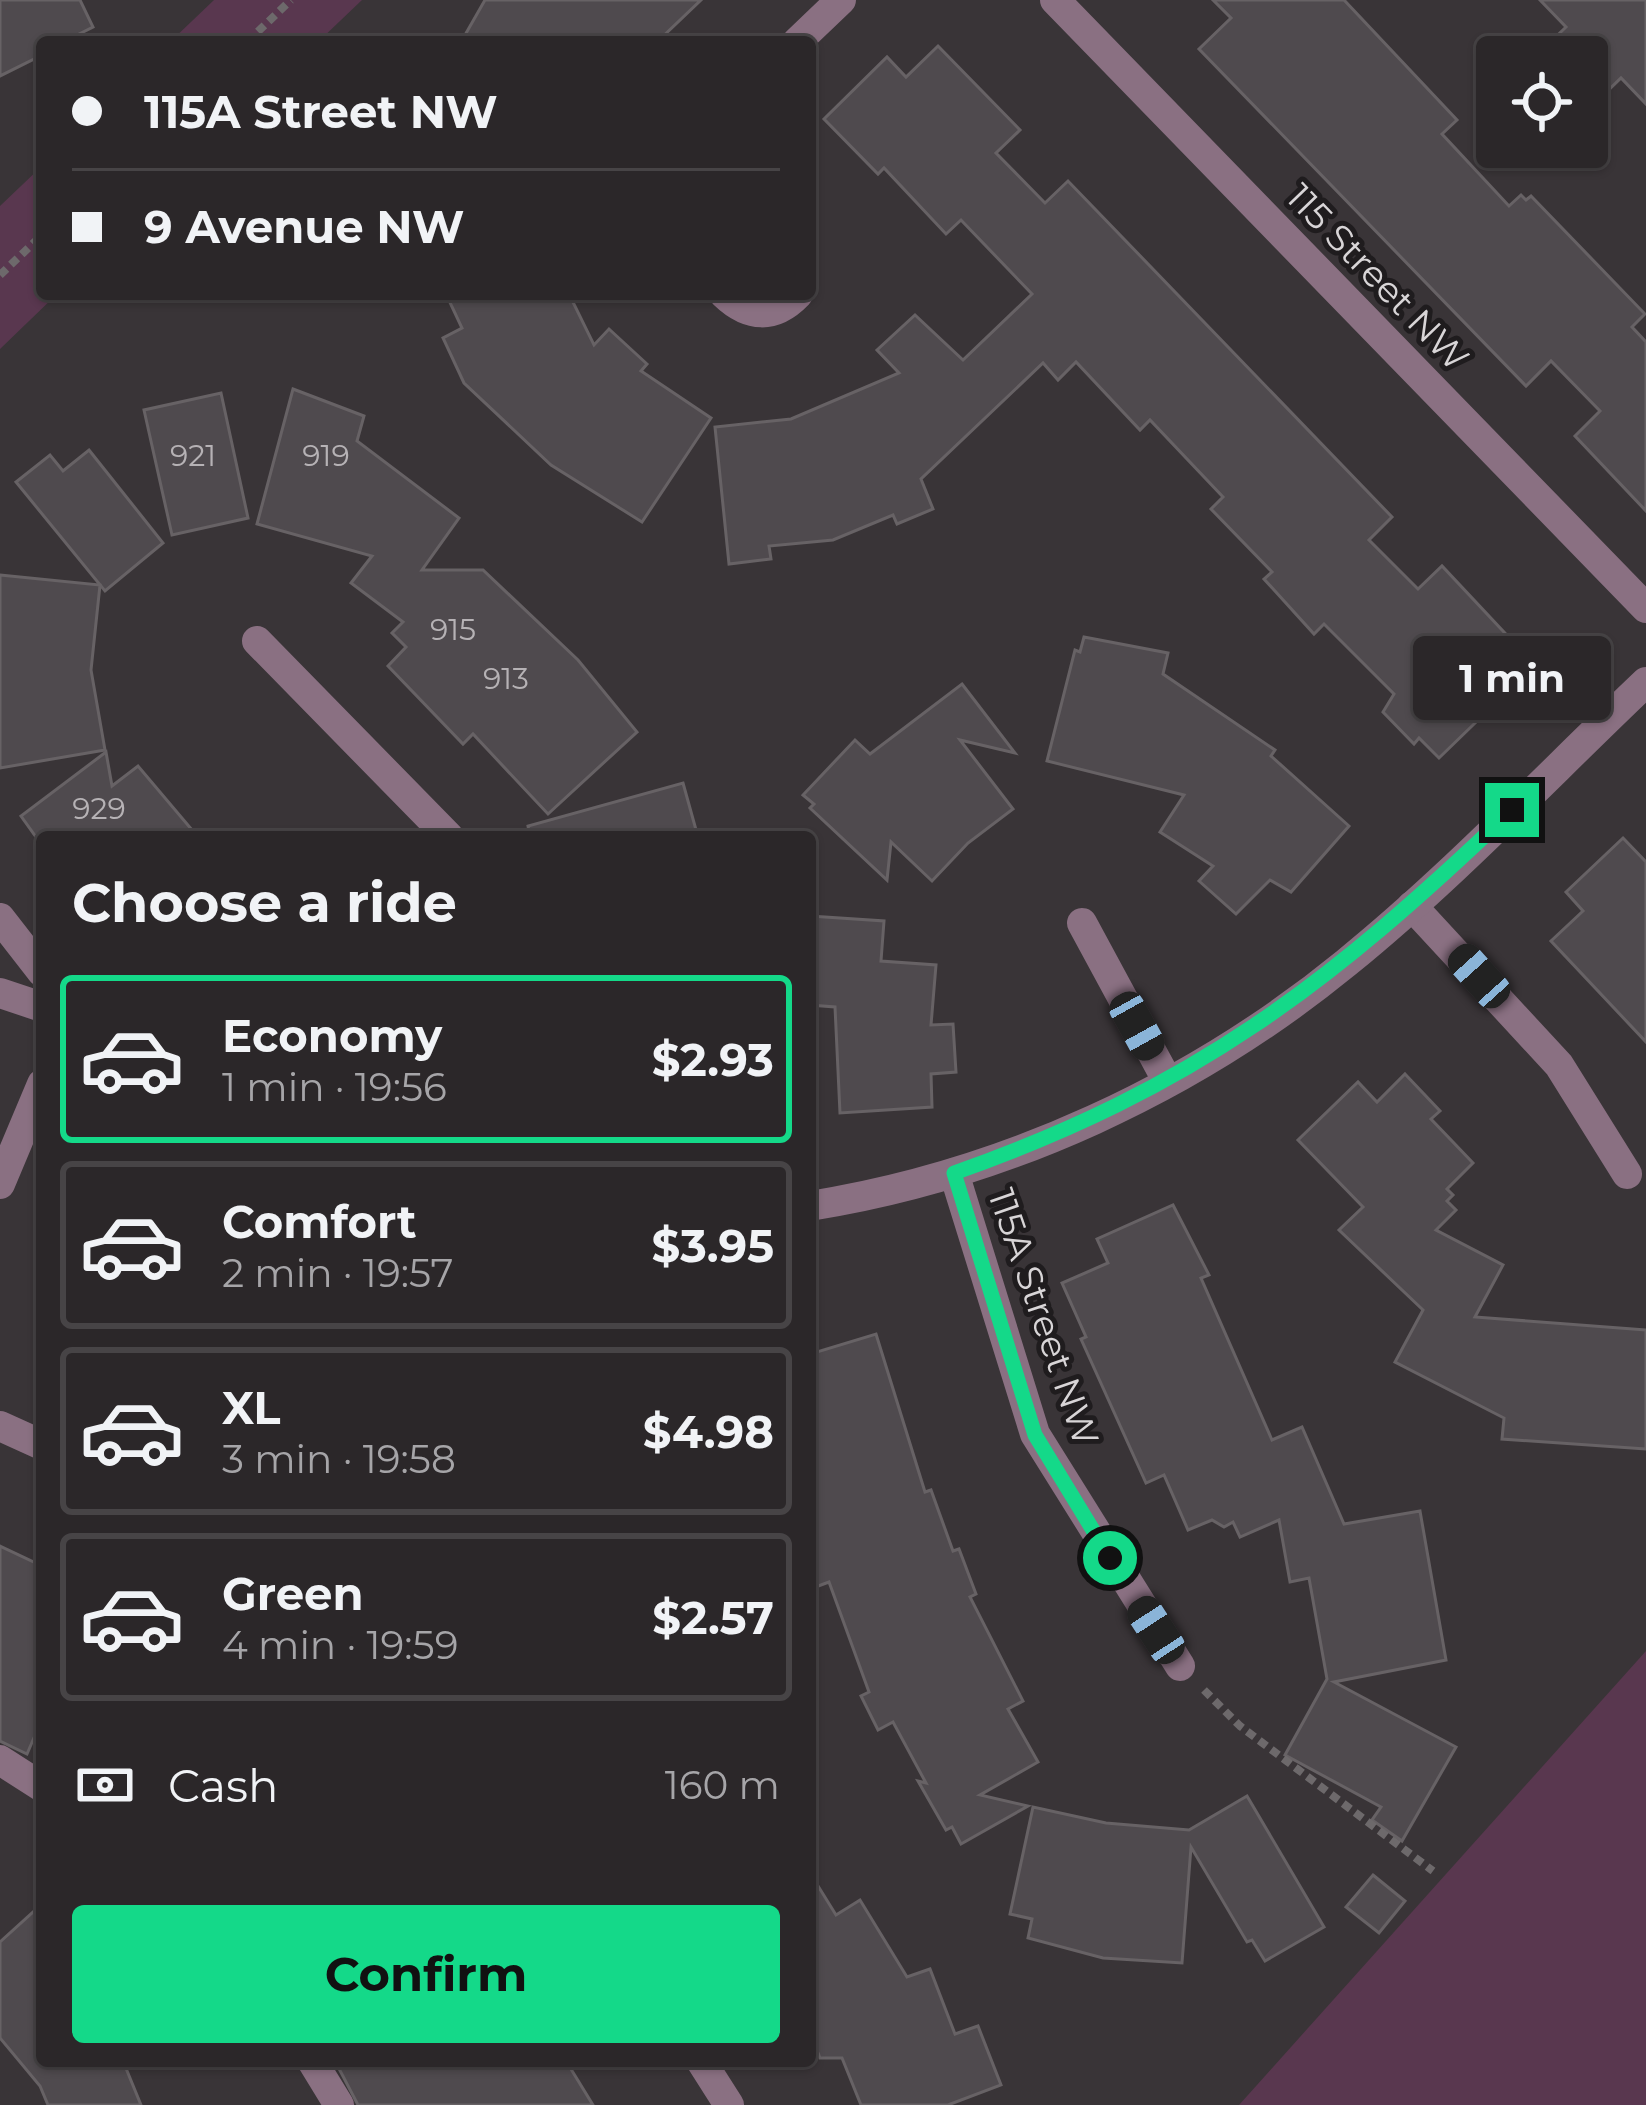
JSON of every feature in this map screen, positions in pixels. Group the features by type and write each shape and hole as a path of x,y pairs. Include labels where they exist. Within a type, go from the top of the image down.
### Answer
{"street":[{"path":"802,36 841,0"},
{"name":"115 Street NW","path":"1055,0 1646,608"},
{"path":"733,300 753,314 775,312 790,300"},
{"path":"256,641 442,831"},
{"path":"816,1206 954,1173 1044,1142 1168,1082 1283,1011 1412,906 1646,682"},
{"path":"1412,906 1559,1065 1627,1174"},
{"path":"0,918 36,964"},
{"path":"1082,923 1168,1082"},
{"path":"0,993 36,1005"},
{"path":"0,1184 36,1098"},
{"name":"115A Street NW","path":"954,1173 1035,1435 1180,1666"},
{"path":"0,1426 36,1441"},
{"path":"0,1760 36,1782"},
{"path":"316,2067 339,2105"},
{"path":"705,2067 729,2105"}],"path":[{"path":"253,36 291,0"},
{"path":"0,275 36,241"},
{"path":"1180,1666 1240,1726 1433,1871"}],"shaded area":[{"path":"214,0 362,0 324,36 176,36"},
{"path":"36,172 36,300 51,300 0,349 0,206"},
{"path":"1646,1651 1646,2105 1239,2105"}],"building":[{"path":"0,0 80,0 93,27 75,36 36,36 36,58 0,76"},
{"path":"485,0 701,0 663,36 464,36"},
{"path":"1213,0 1344,0 1457,120 1442,134 1509,206 1521,195 1526,200 1531,196 1645,314 1632,327 1646,342 1646,511 1575,436 1600,411 1551,361 1526,386 1199,49 1231,18"},
{"path":"1540,0 1646,0 1646,104 1621,78 1608,91 1608,36 1557,36 1566,27"},
{"path":"938,46 1020,130 996,153 1045,203 1068,181 1392,517 1369,540 1418,589 1442,566 1517,646 1494,668 1502,676 1496,681 1507,692 1439,758 1419,738 1414,744 1383,712 1394,694 1324,624 1314,634 1264,579 1272,572 1211,509 1223,497 1150,420 1140,430 1076,362 1058,380 1043,363 921,479 933,509 897,524 893,515 833,540 769,546 771,559 729,564 715,427 791,419 899,373 877,350 915,315 963,360 1032,294 961,220 946,234 884,168 878,174 824,119 887,57 906,77"},
{"path":"449,300 572,300 594,345 609,329 647,364 641,371 711,418 642,522 551,465 464,383 443,338 462,328"},
{"path":"293,389 364,416 357,441 459,518 422,570 483,570 578,660 637,732 548,814 473,734 463,744 388,666 406,647 392,633 403,622 351,583 372,556 257,524"},
{"path":"221,393 248,518 172,535 144,410"},
{"path":"89,450 163,543 105,591 16,482 50,455 63,471"},
{"path":"0,575 100,585 91,670 105,750 0,768"},
{"path":"1084,637 1168,653 1163,674 1275,750 1271,756 1349,826 1291,892 1270,880 1236,914 1199,881 1213,866 1160,832 1184,795 1047,761 1075,650 1080,652"},
{"path":"962,684 1015,753 960,740 1013,809 968,843 932,881 891,842 887,880 810,808 814,804 803,795 855,740 870,754"},
{"path":"106,752 112,786 138,766 193,831 36,831 36,837 21,816"},
{"path":"683,783 696,831 529,831 528,826"},
{"path":"1623,838 1646,862 1646,1042 1551,941 1583,911 1566,892"},
{"path":"816,916 884,921 881,961 936,965 931,1025 953,1024 956,1072 931,1074 932,1107 840,1113 835,1007 816,1005"},
{"path":"1405,1074 1440,1111 1431,1119 1473,1163 1447,1189 1453,1195 1447,1201 1456,1210 1436,1230 1503,1265 1475,1317 1646,1330 1646,1449 1502,1439 1504,1418 1395,1362 1423,1310 1339,1230 1363,1207 1298,1140 1358,1082 1377,1102"},
{"path":"1173,1205 1209,1275 1201,1278 1272,1440 1302,1427 1344,1524 1420,1511 1446,1660 1334,1682 1456,1747 1402,1841 1372,1820 1381,1807 1285,1755 1327,1679 1309,1578 1290,1582 1279,1520 1240,1537 1233,1522 1224,1527 1212,1520 1188,1530 1164,1475 1146,1483 1081,1339 1086,1337 1062,1283 1108,1263 1097,1239"},
{"path":"876,1334 925,1492 931,1490 953,1551 959,1549 976,1594 970,1597 1023,1701 1008,1709 1038,1762 980,1795 1028,1806 961,1844 952,1827 946,1830 918,1781 926,1783 893,1722 878,1730 861,1696 869,1692 829,1582 816,1587 816,1352"},
{"path":"0,1546 36,1563 36,1733 27,1754 0,1741"},
{"path":"1247,1796 1324,1927 1265,1961 1252,1940 1247,1942 1191,1847 1182,1963 1103,1958 1028,1938 1032,1919 1010,1914 1033,1807 1106,1823 1189,1830"},
{"path":"1373,1875 1405,1901 1379,1933 1346,1907"},
{"path":"816,1883 836,1915 860,1900 907,1977 930,1969 955,2034 978,2026 1001,2085 948,2105 861,2105 842,2058 820,2058 816,2048"},
{"path":"36,1909 36,2067 125,2067 141,2105 48,2105 40,2086 0,2038 0,1942"},
{"path":"338,2067 570,2067 593,2105 358,2105"}],"route":[{"path":"1110,1558 1035,1435 954,1173 1044,1142 1103,1115 1251,1032 1346,963 1512,810"}]}
